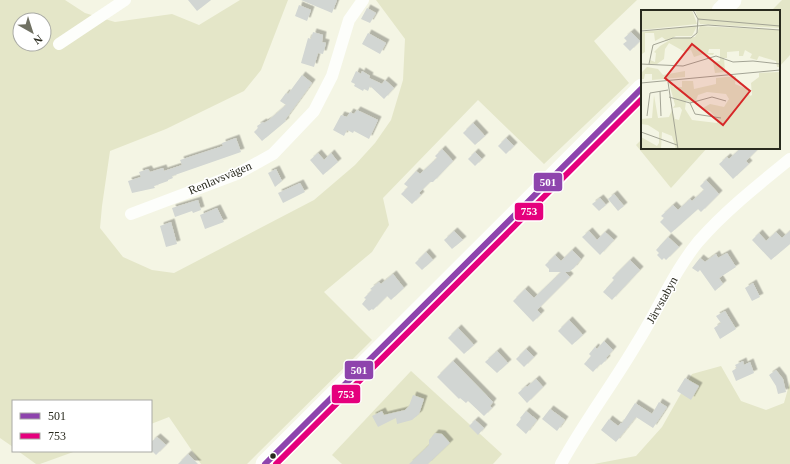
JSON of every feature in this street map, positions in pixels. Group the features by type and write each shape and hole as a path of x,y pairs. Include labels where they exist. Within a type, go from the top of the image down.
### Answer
{"main road":[{"path":"722,10 732,0"},
{"path":"265,464 641,89"}],"street":[{"path":"59,44 125,0"},
{"name":"Renlavsvägen","path":"131,214 237,174 273,154 314,111 332,76 349,20 363,0"},
{"name":"Järvstabyn","path":"561,464 574,441 638,342 681,265 699,242 720,220 790,159"}],"green space":[{"path":"0,0 65,0 85,13 115,22 172,14 199,25 240,0 288,0 261,70 244,91 166,129 110,151 100,228 123,257 152,270 174,273 314,200 355,165 375,143 391,120 403,80 405,39 376,0 637,0 594,41 629,83 544,164 478,100 383,198 389,225 372,252 324,292 372,340 247,464 201,464 169,417 152,424 152,400 12,400 12,446 0,438"},
{"path":"782,0 790,0 790,55 780,66 780,10 772,10"},
{"path":"641,140 641,149 706,149 671,188 636,145"},
{"path":"721,366 741,401 766,410 784,403 790,382 790,464 594,464 636,456 662,427 692,374"},
{"path":"411,371 502,454 493,464 342,464 332,455"},
{"path":"19,452 73,452 40,464 36,464"}],"building":[{"path":"188,0 211,0 197,11"},
{"path":"301,0 337,0 332,13"},
{"path":"299,5 311,10 307,21 295,16"},
{"path":"367,8 376,13 370,23 361,19"},
{"path":"313,32 323,35 322,42 326,43 323,54 318,53 314,67 301,63 308,38 311,39"},
{"path":"631,32 640,41 630,51 623,44 627,41 624,38"},
{"path":"368,33 386,43 380,54 362,44"},
{"path":"356,71 361,74 362,71 370,76 369,78 382,84 385,80 394,88 384,99 370,86 368,91 364,89 363,91 354,86 355,84 351,82"},
{"path":"302,75 312,83 285,120 286,121 262,141 254,132 258,128 257,126 269,120 286,105 280,101 286,93 288,94"},
{"path":"357,110 378,120 369,139 354,131 353,133 347,130 344,136 333,130 341,115 347,117 350,112 354,114"},
{"path":"473,123 485,136 475,145 463,133"},
{"path":"236,138 241,152 172,176 173,178 168,181 154,186 155,188 132,193 128,181 141,177 139,172 148,169 150,172 163,168 164,171 182,165 180,160 223,146 222,143"},
{"path":"506,138 514,146 506,154 498,146"},
{"path":"442,149 453,161 433,182 430,182 419,193 421,195 412,204 401,194 408,187 404,184 416,171 420,174 437,158 435,156"},
{"path":"740,149 758,149 746,161 749,164 733,179 719,164 727,157 729,159"},
{"path":"475,152 482,159 475,166 468,159"},
{"path":"318,153 324,160 331,153 338,162 323,175 310,160"},
{"path":"276,169 282,181 275,187 268,173"},
{"path":"706,180 719,194 701,212 698,209 671,233 660,222 664,218 661,216 673,205 678,210 690,199 692,201 704,190 700,186"},
{"path":"300,183 305,192 283,203 278,193"},
{"path":"614,194 624,206 618,211 608,199"},
{"path":"600,198 606,205 599,211 592,204"},
{"path":"198,200 201,210 193,213 192,211 175,217 172,208"},
{"path":"217,208 224,222 205,229 200,215"},
{"path":"171,222 177,244 166,247 160,226"},
{"path":"454,231 463,240 452,249 444,240"},
{"path":"589,231 597,240 605,232 614,240 600,255 582,237"},
{"path":"790,231 790,244 771,260 752,240 759,233 766,241 776,232 782,238"},
{"path":"668,237 679,247 666,260 664,258 662,260 657,255 659,253 656,250"},
{"path":"572,250 581,259 574,268 569,272 565,272 570,277 537,310 541,314 533,322 513,301 525,289 534,298 561,272 549,272 549,269 545,265 555,255 561,261"},
{"path":"426,252 433,260 422,270 415,263"},
{"path":"727,253 736,267 719,278 723,284 715,291 700,270 698,272 692,268 700,258 705,262 716,254 718,258"},
{"path":"630,260 640,270 612,300 603,292 614,280 612,278"},
{"path":"393,274 404,288 391,300 387,296 373,310 372,309 369,311 362,304 366,299 364,298 372,290 370,289 379,282 381,284"},
{"path":"753,283 760,297 752,301 745,288"},
{"path":"725,311 736,329 720,339 714,328 721,323 716,316"},
{"path":"569,320 583,335 572,345 558,331"},
{"path":"458,328 474,345 464,354 448,338"},
{"path":"604,341 613,350 606,358 607,359 593,372 584,364 591,356 589,354 595,347 597,349"},
{"path":"526,349 534,357 524,367 516,359"},
{"path":"497,351 508,363 497,373 485,362"},
{"path":"453,361 493,402 490,406 492,408 484,416 468,401 466,403 460,398 459,399 437,377"},
{"path":"743,361 744,365 750,362 754,373 736,381 732,371 737,368 735,365"},
{"path":"776,370 783,379 786,392 778,394 776,386 769,375"},
{"path":"685,378 699,386 691,400 677,391"},
{"path":"536,379 543,387 527,403 518,393"},
{"path":"413,395 424,399 419,414 412,420 397,424 396,418 378,427 372,416 382,411 384,415 405,410 409,406"},
{"path":"659,402 667,407 653,428 636,417 616,442 601,430 609,419 618,426 622,423 635,403 652,414"},
{"path":"550,409 565,420 557,431 542,419"},
{"path":"526,411 537,420 526,434 516,425"},
{"path":"475,420 484,428 478,435 469,426"},
{"path":"435,433 442,434 450,443 428,464 409,464 429,445 429,440"},
{"path":"157,437 166,445 156,455 152,451 152,441"},
{"path":"188,454 198,464 178,464"}],"transit line":[{"name":"501","path":"265,464 641,89"},
{"name":"753","path":"276,464 641,100"}]}
